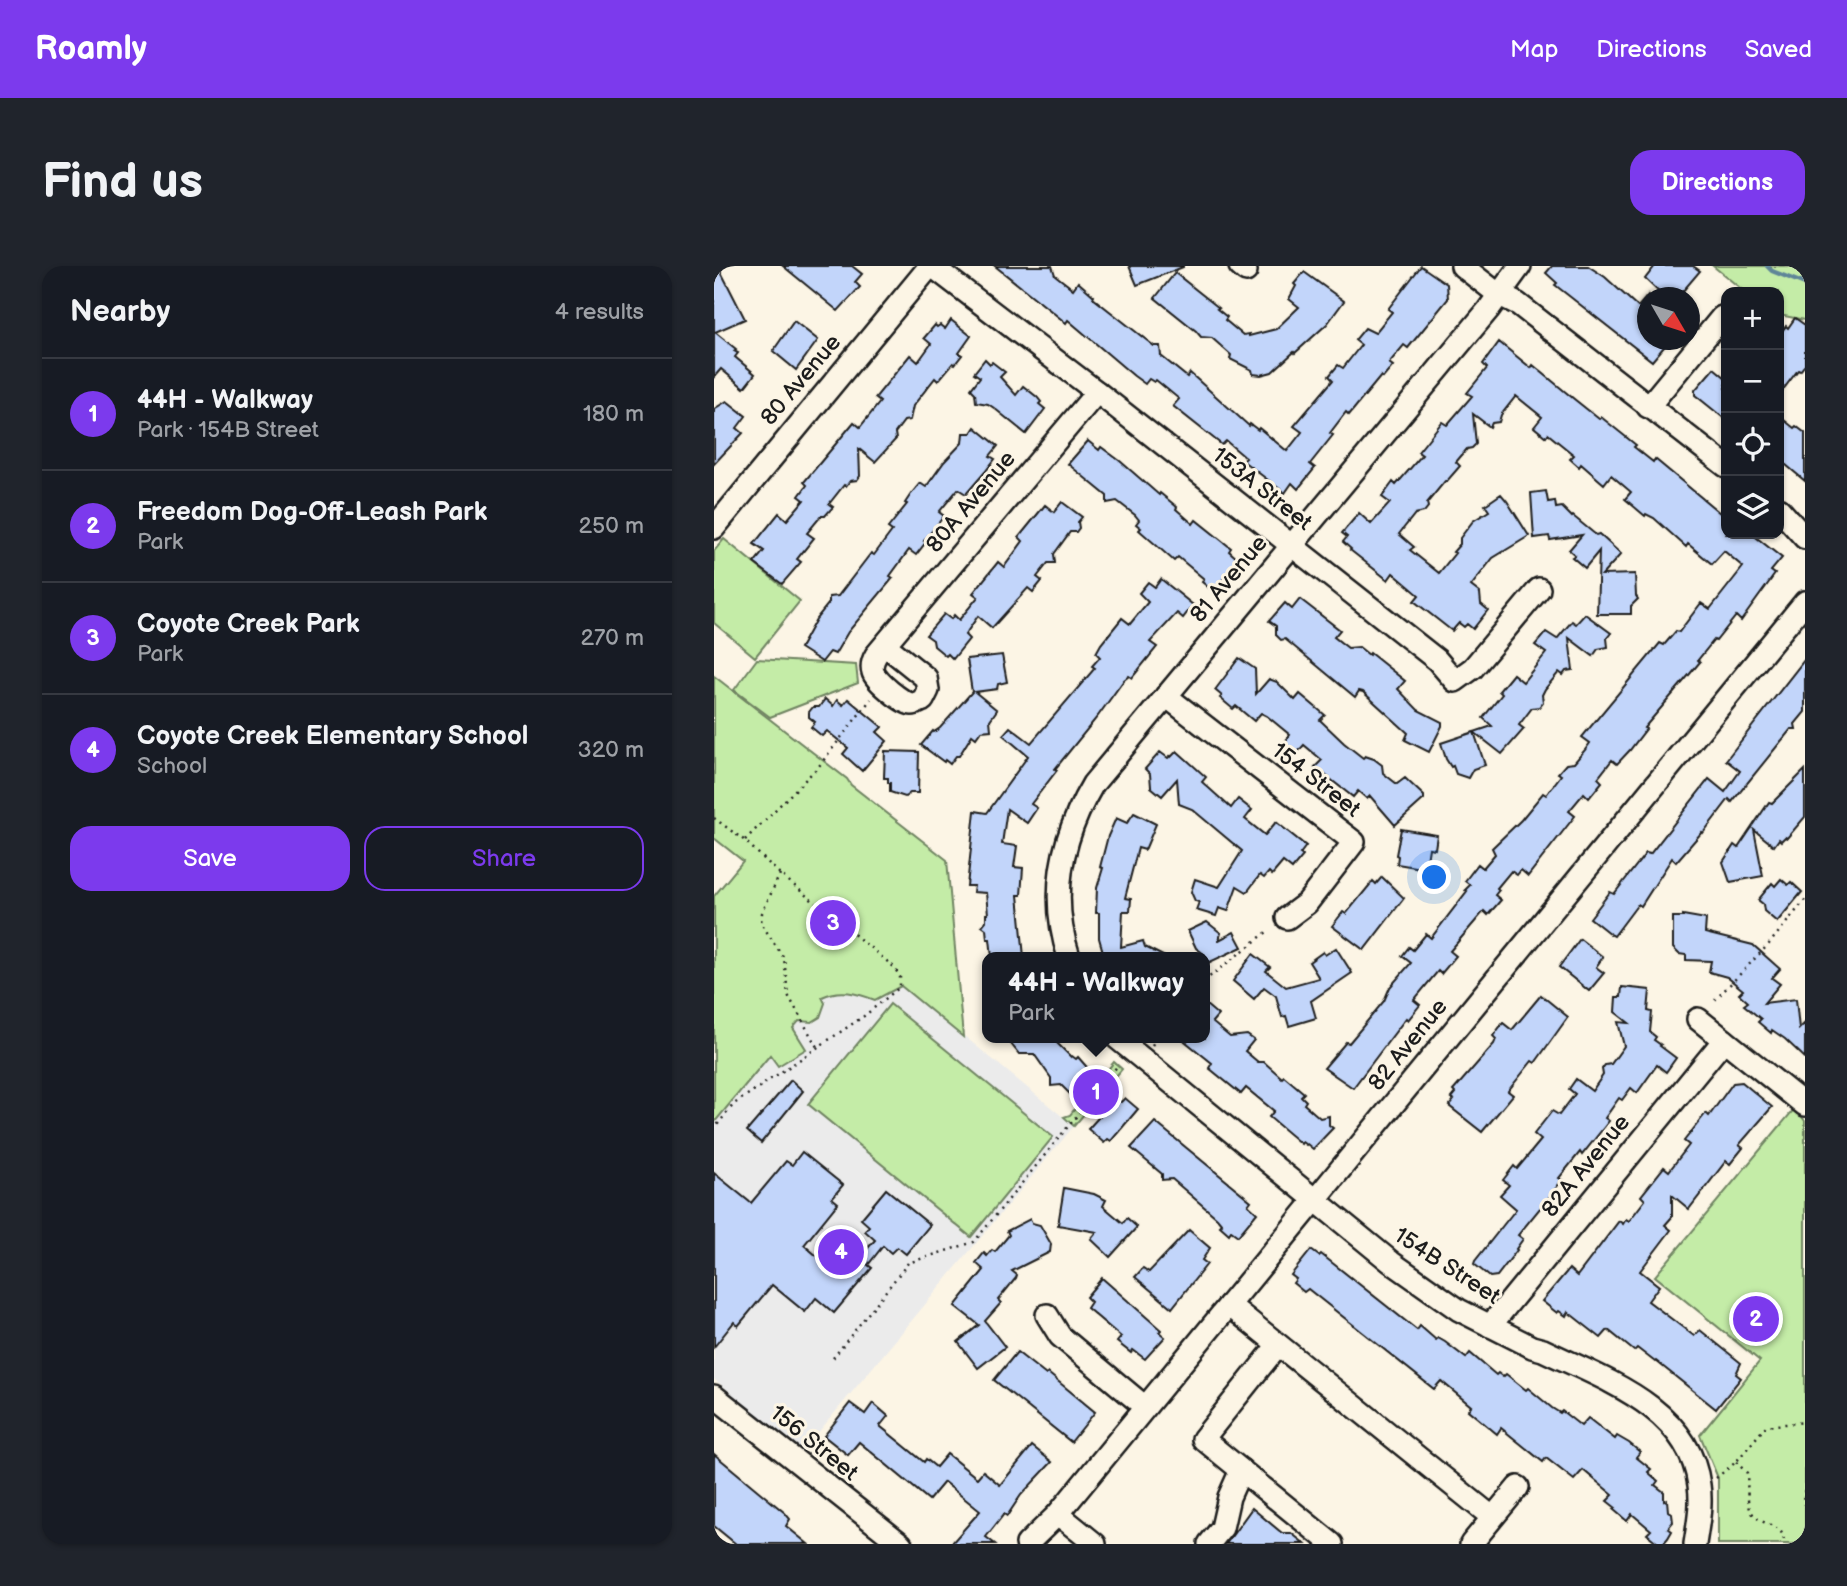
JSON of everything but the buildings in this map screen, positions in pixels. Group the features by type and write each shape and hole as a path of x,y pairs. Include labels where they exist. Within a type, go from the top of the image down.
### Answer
{"street":[{"name":"153A Street","path":"931,266 1097,392 1437,660 1455,681 1473,668 1539,589"},
{"name":"80 Avenue","path":"714,528 931,266"},
{"path":"1462,266 1498,294 1518,304 1721,462"},
{"name":"81 Avenue","path":"1068,952 1059,913 1060,874 1068,838 1090,790 1488,310 1520,266"},
{"path":"1648,407 1721,318"},
{"name":"80A Avenue","path":"884,645 1097,392"},
{"path":"1784,515 1805,538"},
{"name":"82 Avenue","path":"1037,1544 1054,1518 1805,602"},
{"name":"154 Street","path":"1166,696 1354,842 1307,903 1287,918"},
{"path":"1698,1019 1805,1104"},
{"name":"82A Avenue","path":"1490,1326 1724,1040"},
{"name":"154B Street","path":"1124,1043 1314,1201 1391,1262 1450,1301 1459,1310 1627,1391 1644,1401 1667,1421 1690,1455 1699,1484 1700,1507 1695,1544"},
{"path":"1229,1305 1492,1517"},
{"path":"1047,1315 1060,1336 1145,1407"},
{"path":"1278,1345 1203,1439 1332,1544"},
{"name":"156 Street","path":"714,1396 888,1537 901,1544"},
{"path":"1209,1544 1222,1528 1229,1497 1241,1470"},
{"path":"1471,1544 1518,1487"},
{"path":"1054,1518 1095,1544"},
{"name":"82 Avenue","path":"1027,1544 1054,1518"}],"path":[{"path":"745,841 819,765 875,695"},
{"path":"714,818 894,967 900,977 900,987 894,993 734,1104 714,1129"},
{"path":"780,874 762,914 761,923 784,958 788,995 817,1047"},
{"path":"1715,1000 1769,944 1805,900"},
{"path":"1210,977 1267,932"},
{"path":"833,1358 908,1263 974,1242 1124,1058"},
{"path":"1714,1479 1736,1462 1766,1426 1805,1422"},
{"path":"1736,1462 1747,1472 1751,1511 1757,1519 1779,1529 1784,1535 1784,1544"},
{"path":"1805,1490 1805,1505"}],"shaded area":[{"path":"858,949 1074,1126 802,1452 714,1379 714,1123"}],"green space":[{"path":"1713,266 1805,266 1805,320 1784,316 1784,287 1739,287"},
{"path":"724,539 800,601 755,657 714,623 714,551"},
{"path":"757,659 856,665 858,683 770,717 734,690"},
{"path":"714,676 947,860 963,1037 901,986 875,1000 848,992 829,994 822,997 825,1003 820,1017 812,1022 799,1021 793,1028 806,1049 778,1066 770,1055 714,1123 714,896 743,861 714,838"},
{"path":"890,1004 1053,1137 971,1237 808,1104"},
{"path":"1114,1062 1122,1069 1074,1126 1064,1117 1070,1115"},
{"path":"1795,1108 1805,1121 1805,1544 1718,1544 1718,1478 1700,1435 1760,1361 1655,1276"}],"waterway":[{"path":"1767,266 1772,271 1805,284"}],"place":[{"name":"Coyote Creek Park","path":"833,923"},
{"name":"44H - Walkway","path":"1096,1092"},
{"name":"Coyote Creek Elementary School","path":"841,1252"},
{"name":"Freedom Dog-Off-Leash Park","path":"1756,1319"}]}
